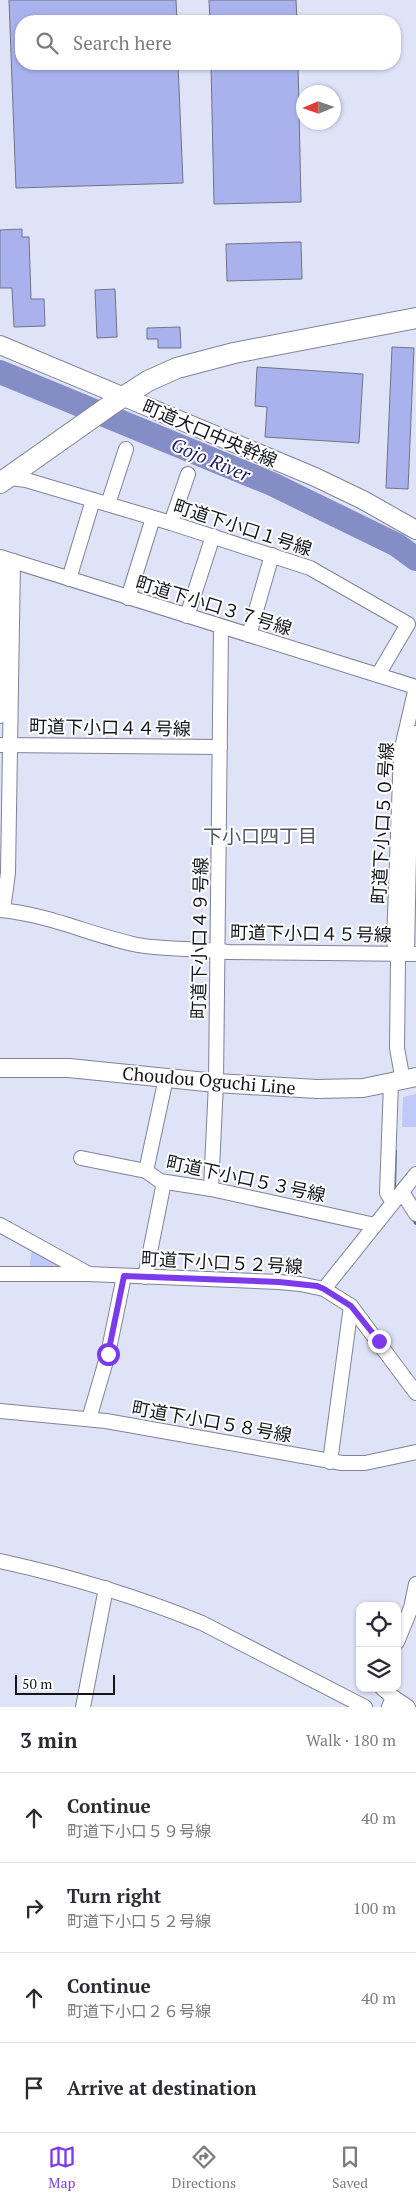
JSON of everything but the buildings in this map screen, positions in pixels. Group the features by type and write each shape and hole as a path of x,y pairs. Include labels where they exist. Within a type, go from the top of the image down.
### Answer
{"main road":[{"path":"2,479 117,400 163,374 208,358 416,318"}],"street":[{"name":"町道大口中央幹線","path":"0,345 117,400 315,476 416,530"},
{"path":"108,504 126,449"},
{"path":"171,523 188,474"},
{"name":"町道下小口１号線","path":"2,479 26,480 214,536 310,568 408,624 378,675"},
{"path":"69,579 93,500"},
{"path":"128,598 153,518"},
{"path":"187,616 214,536"},
{"path":"249,636 272,555"},
{"path":"0,716 5,559"},
{"path":"1,910 8,873 5,745 5,559"},
{"name":"町道下小口３７号線","path":"5,559 416,687"},
{"name":"町道下小口４９号線","path":"211,1189 216,1083 221,627"},
{"name":"町道下小口５０号線","path":"416,687 401,752 394,942 406,954 398,958 397,1048 403,1080 387,1193 398,1197 416,1214"},
{"path":"406,954 412,753 416,733"},
{"name":"町道下小口４４号線","path":"5,745 220,747"},
{"name":"町道下小口４５号線","path":"1,910 27,914 142,946 218,950 406,954"},
{"name":"Choudou Oguchi Line","path":"0,1068 69,1068 216,1083 336,1090 363,1088 403,1080"},
{"path":"146,1171 166,1078"},
{"name":"町道下小口５３号線","path":"81,1158 146,1171 164,1182 211,1189 375,1226"},
{"name":"町道下小口５２号線","path":"0,1274 88,1274 279,1282 324,1289 416,1174"},
{"path":"145,1277 164,1182"},
{"path":"0,1225 88,1274"},
{"path":"89,1419 108,1354 124,1276"},
{"path":"324,1289 351,1306 416,1393"},
{"path":"330,1462 351,1306"},
{"name":"町道下小口５８号線","path":"0,1411 89,1419 330,1462 358,1464 416,1452"},
{"path":"0,1561 70,1577 106,1588 202,1623 365,1707"},
{"path":"401,1634 414,1610 416,1584"},
{"path":"83,1707 106,1588"},
{"path":"388,1697 408,1707"}],"shaded area":[{"path":"416,1094 416,1127 402,1127 403,1097"},
{"path":"32,1250 63,1267 62,1269 29,1269"}],"waterway":[{"name":"Gojo River","path":"0,372 272,484 397,545 416,559"},
{"path":"395,1151 394,1189 397,1193"},
{"path":"412,1216 416,1223"}],"district":[{"name":"下小口四丁目","path":"260,835"}],"route":[{"path":"108,1354 124,1276 279,1282 317,1286 351,1306 379,1341"}]}
